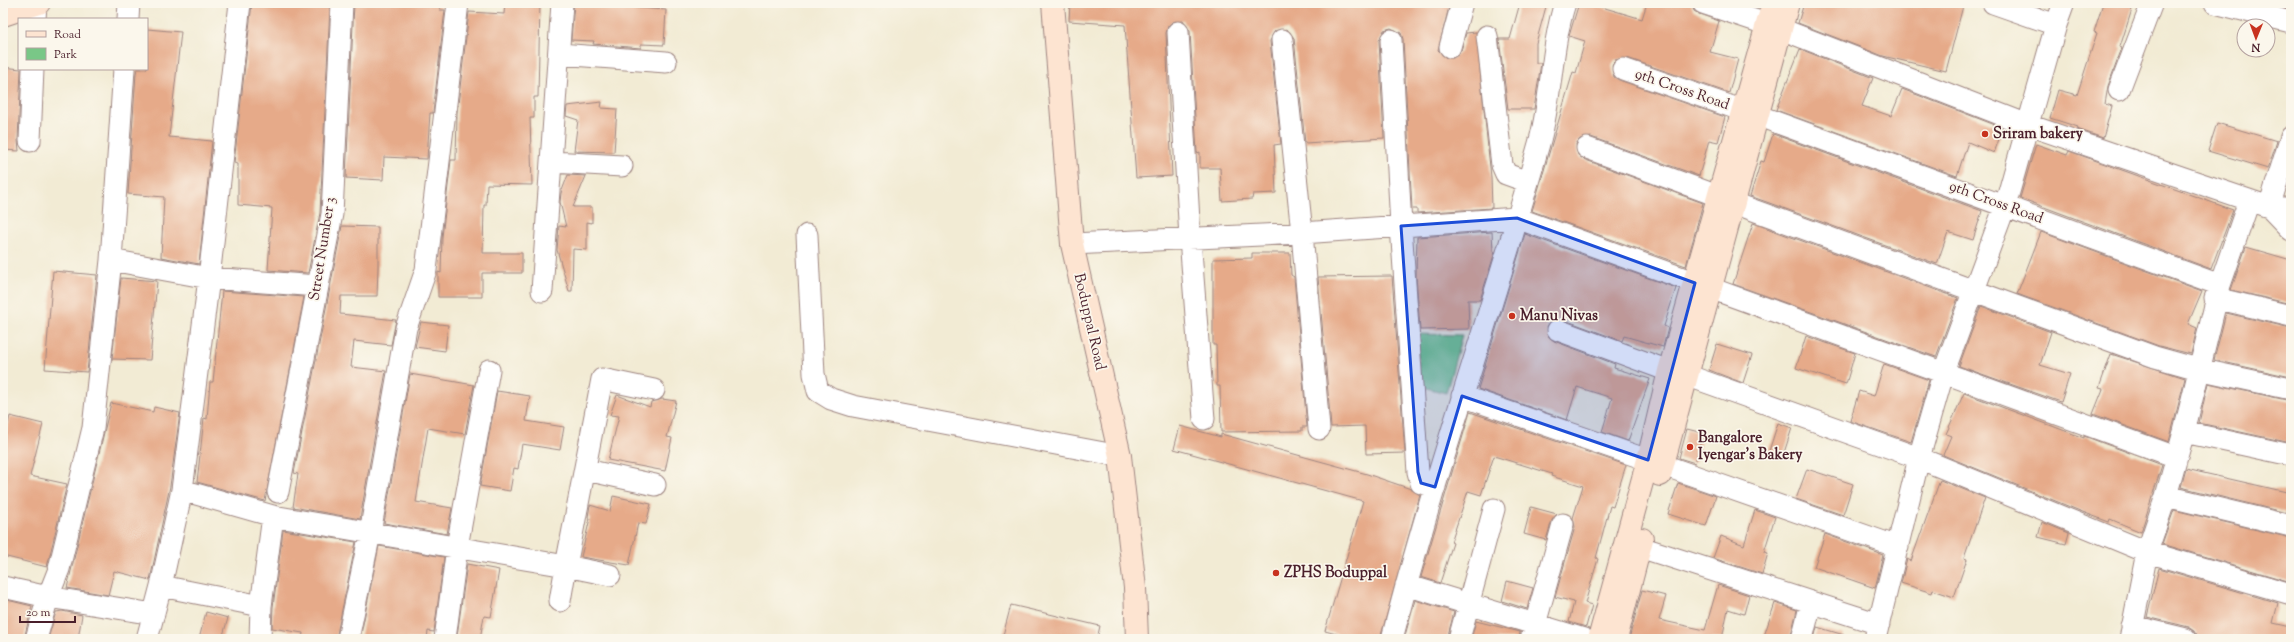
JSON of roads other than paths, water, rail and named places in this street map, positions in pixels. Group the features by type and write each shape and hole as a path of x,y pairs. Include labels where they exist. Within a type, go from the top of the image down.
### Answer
{"street":[{"path":"128,18 129,3"},
{"path":"146,639 161,586 182,490 209,278 240,3"},
{"name":"Street Number 3","path":"278,492 332,214 342,3"},
{"path":"348,639 370,533 406,328 426,270 458,3"},
{"path":"542,291 562,3"},
{"name":"Boduppal Road","path":"1053,3 1072,244 1120,456 1135,588 1137,639"},
{"path":"1450,47 1462,3"},
{"path":"1392,639 1406,585 1462,396 1541,137 1557,28 1565,3"},
{"path":"1703,3 1774,27 2028,125 2249,201 2269,207 2291,208"},
{"path":"1773,3 1774,27"},
{"path":"1599,639 1655,463 1678,373 1774,27 1788,3"},
{"path":"1993,3 2056,25"},
{"path":"1640,547 1811,603 1877,632 1919,458 1944,374 2005,206 2056,25 2064,3"},
{"path":"2119,90 2152,3"},
{"path":"2215,3 2291,22"},
{"path":"3,15 37,9"},
{"path":"1178,32 1190,238 1204,420"},
{"path":"1487,36 1502,165 1506,174 1528,182"},
{"path":"1282,40 1302,233 1319,429"},
{"path":"1391,40 1401,226 1418,472 1421,483 1435,487"},
{"path":"559,54 666,62"},
{"name":"9th Cross Road","path":"1623,69 1750,113 2005,206 2217,292 2291,316"},
{"path":"30,141 33,70"},
{"path":"36,639 48,597 59,568 93,428 111,260 124,70"},
{"path":"2269,207 2291,137"},
{"path":"1587,148 2155,357 2198,369 2291,389"},
{"path":"552,162 622,166"},
{"path":"2186,639 2131,632 2147,552 2166,496 2184,432 2217,292 2249,201"},
{"path":"2269,207 2291,230"},
{"path":"1072,244 1302,233 1517,218 2176,457"},
{"path":"807,235 814,374 818,391 831,399 853,406 1120,456"},
{"path":"111,260 209,278 318,286"},
{"path":"1558,330 1919,458 2147,552 2291,594"},
{"path":"445,639 457,547 489,370"},
{"path":"560,601 602,379 654,390"},
{"path":"1462,396 1898,547"},
{"path":"2184,432 2291,455"},
{"path":"1616,639 1640,547 1655,463"},
{"path":"586,470 655,485"},
{"path":"182,490 273,516 566,566 610,575"},
{"path":"2166,496 2291,526"},
{"path":"1459,639 1494,509"},
{"path":"260,639 261,606 273,516"},
{"path":"1533,631 1564,524"},
{"path":"1406,585 1468,604 1533,631 1584,639"},
{"path":"161,586 261,606"},
{"path":"3,587 48,597 154,614"},
{"path":"1802,639 1811,603"}],"place":[{"name":"Sriram bakery","path":"1985,134"},
{"name":"Manu Nivas","path":"1512,316"},
{"name":"Bangalore Iyengar's Bakery","path":"1690,447"},
{"name":"ZPHS Boduppal","path":"1276,573"}]}
